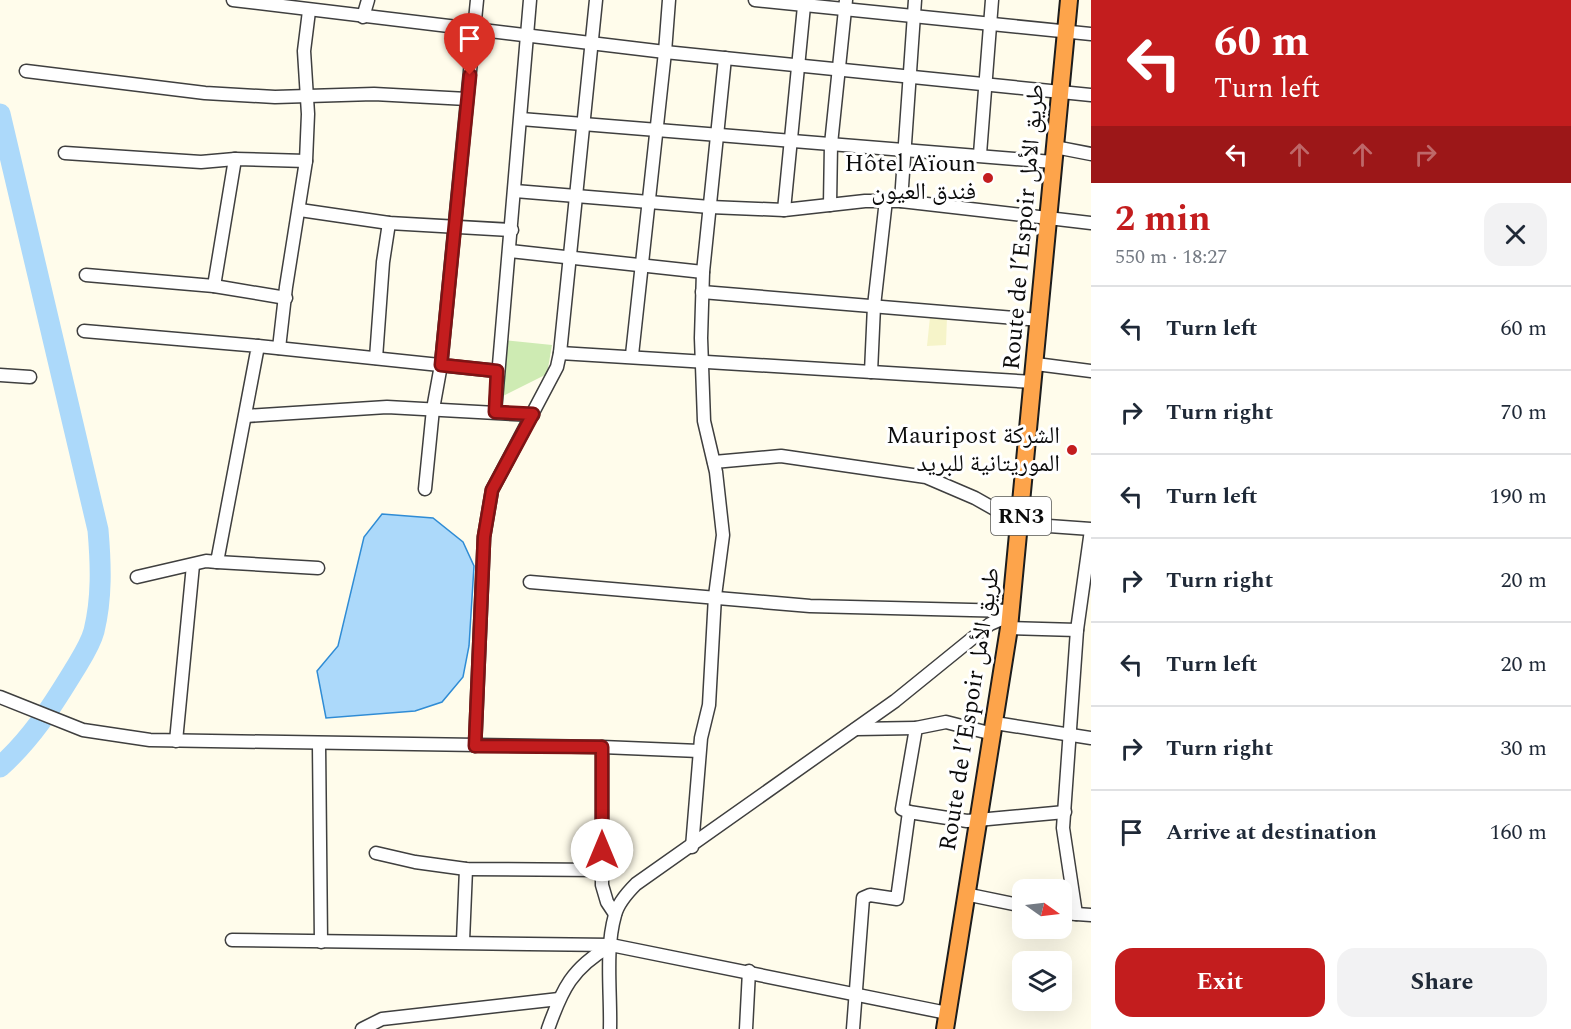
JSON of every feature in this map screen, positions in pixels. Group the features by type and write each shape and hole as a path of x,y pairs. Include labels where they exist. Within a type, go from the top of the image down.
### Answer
{"highway":[{"name":"Route de l’Espoir طريق الأمل","path":"946,1021 1010,618 1021,524 1069,0"}],"street":[{"path":"233,0 316,7 363,17 476,28 798,67 986,83 1091,95"},
{"path":"363,17 368,0"},
{"path":"425,489 433,409 441,365 477,0"},
{"path":"495,412 530,0"},
{"path":"475,746 484,537 492,490 557,367 560,353 572,258 596,0"},
{"path":"632,355 669,0"},
{"path":"755,0 804,6 845,5 914,17 1091,34"},
{"path":"901,201 915,0"},
{"path":"980,154 992,0"},
{"path":"830,205 831,144 845,5"},
{"path":"784,210 804,6"},
{"path":"279,348 306,161 304,51 316,7"},
{"path":"692,847 699,751 709,705 715,596 723,535 714,462 704,421 702,292 725,58"},
{"path":"26,71 205,93 306,96 374,94 467,99"},
{"path":"521,119 980,154 1091,154"},
{"path":"65,153 201,162 235,159 306,161"},
{"path":"213,286 235,159"},
{"path":"515,191 710,207 784,210 886,200 1091,223"},
{"path":"871,372 874,306 886,200"},
{"path":"300,210 389,223 512,230"},
{"path":"376,358 383,262 389,223"},
{"path":"510,251 703,272"},
{"path":"86,275 213,286 286,298"},
{"path":"702,292 1040,320"},
{"path":"84,331 279,348 497,371"},
{"path":"217,562 258,346"},
{"path":"560,353 632,355 702,363 1034,382"},
{"path":"1036,364 1091,371"},
{"path":"0,375 30,377"},
{"path":"246,416 336,409 433,409 533,414"},
{"path":"714,462 781,456 927,477 975,498 1021,524 1091,529 1077,630 1068,736 1065,812 1065,847 1076,915"},
{"path":"137,577 206,561 318,568"},
{"path":"176,741 193,565"},
{"path":"530,582 859,609 1010,618 1077,630"},
{"path":"610,1029 611,945 615,914 624,897 636,884 692,847 856,729 990,624 1010,618"},
{"path":"0,697 83,730 133,738 176,741 602,747 699,751"},
{"path":"856,729 916,728 946,722 1091,738"},
{"path":"916,728 902,809 967,821 1065,812"},
{"path":"319,744 321,942"},
{"path":"602,747 601,870 604,894 615,914"},
{"path":"853,1029 863,898 870,894 897,899 909,812"},
{"path":"376,853 415,862 466,868 601,870"},
{"path":"463,942 466,868"},
{"path":"965,894 1012,904"},
{"path":"1072,914 1091,915"},
{"path":"232,940 611,945 855,994 946,1021"},
{"path":"548,1029 559,999 576,970 611,945"},
{"path":"746,1029 749,971"},
{"path":"362,1029 382,1019 559,999"}],"shaded area":[{"path":"930,317 947,317 946,345 927,346"}],"green space":[{"path":"503,340 552,345 547,374 499,398"}],"water":[{"path":"382,514 433,518 463,542 474,566 469,646 463,677 442,702 415,711 326,718 317,671 338,646 364,537"}],"waterway":[{"path":"0,114 98,530 100,569 97,619 87,647 40,722 0,767"}],"place":[{"name":"Hôtel Aïoun فندق العيون","path":"988,178"},
{"name":"Mauripost الشركة الموريتانية للبريد","path":"1072,450"}],"route":[{"path":"470,75 453,226 441,365 497,371 495,412 533,414 492,490 484,537 475,746 602,747 602,850"}]}
